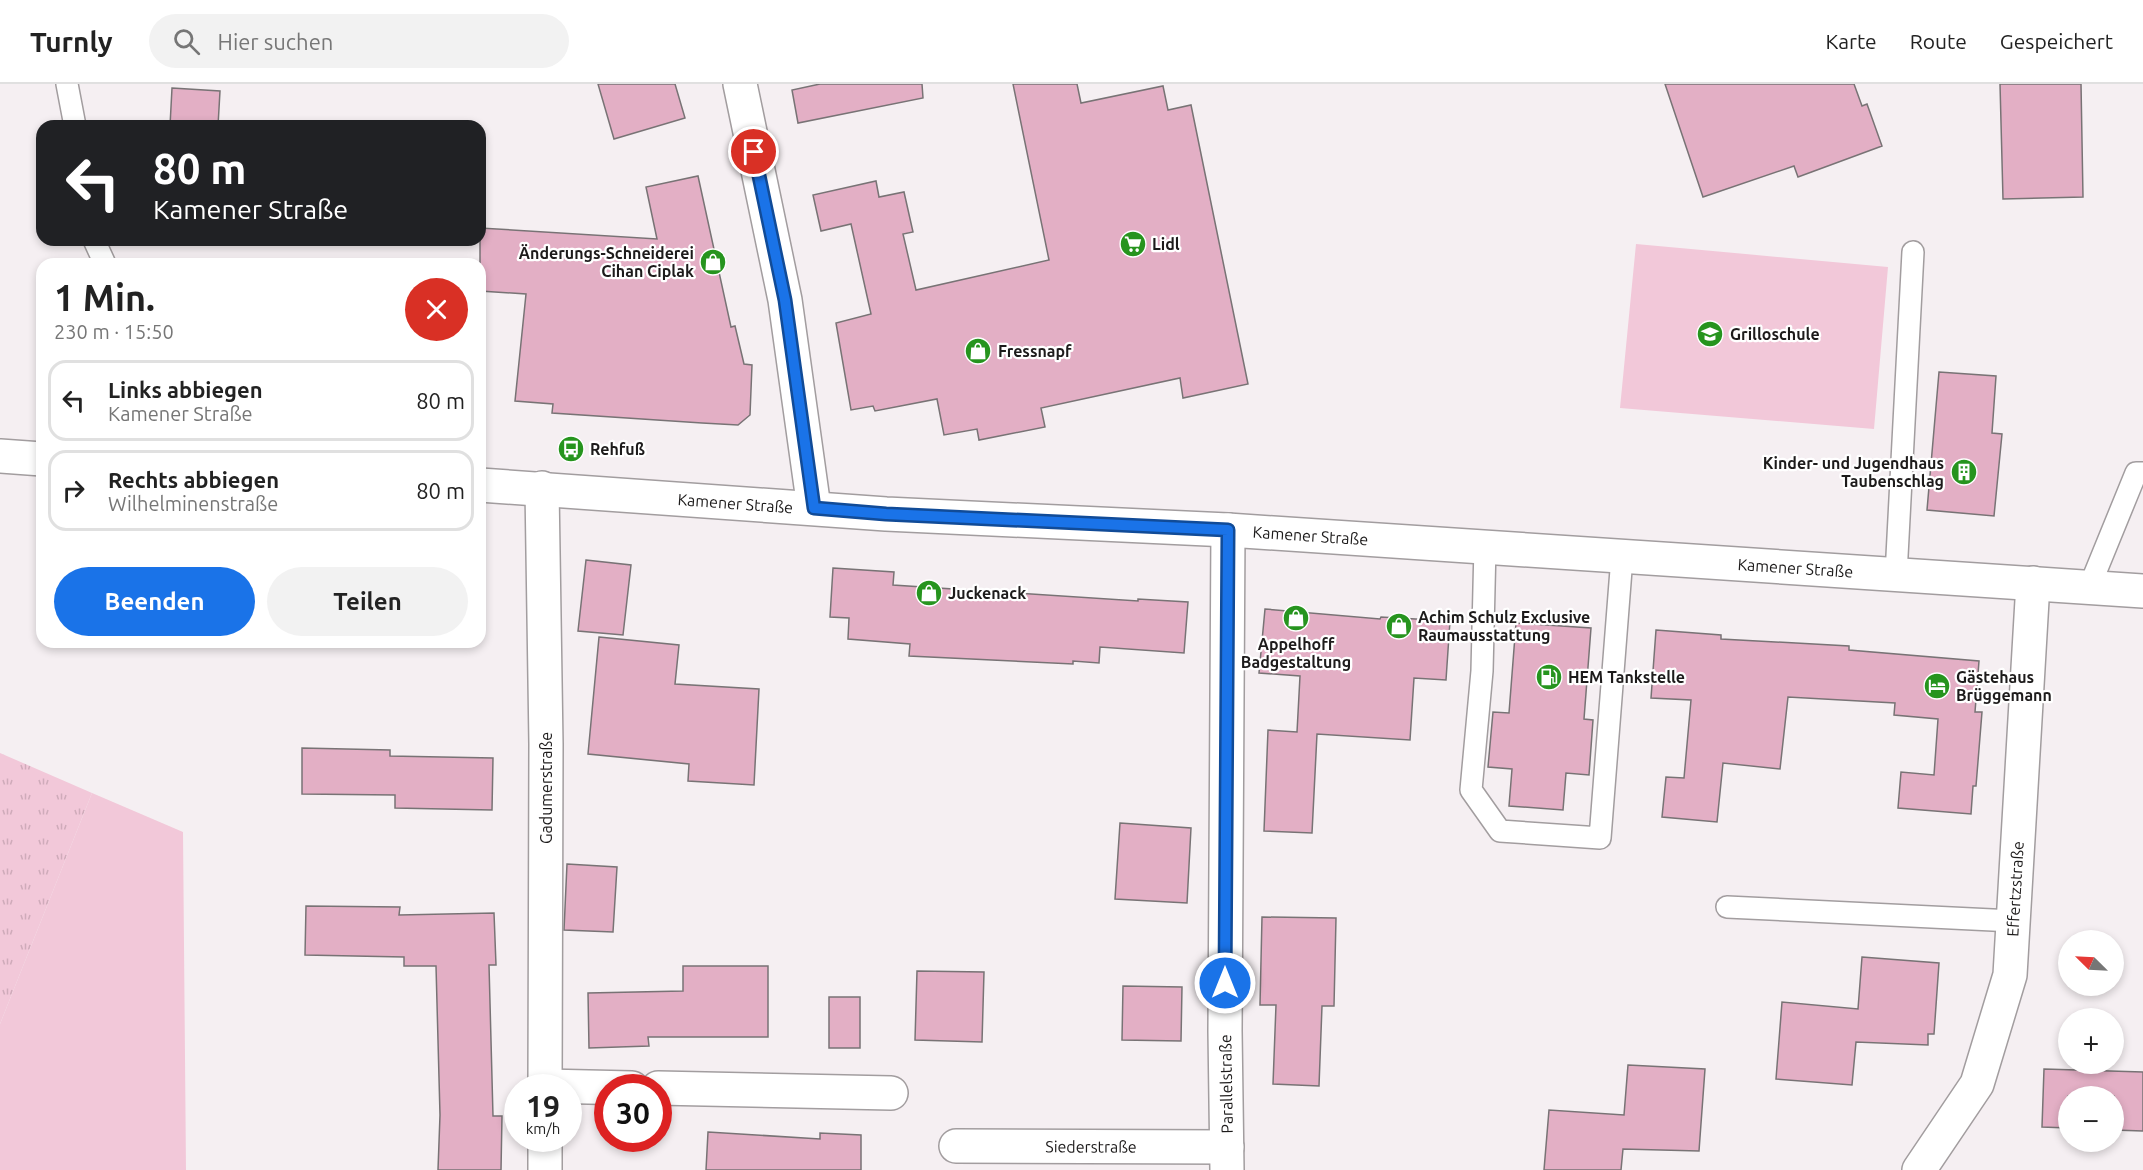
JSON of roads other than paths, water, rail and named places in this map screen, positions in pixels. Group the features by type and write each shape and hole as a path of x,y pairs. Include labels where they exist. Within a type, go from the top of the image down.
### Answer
{"street":[{"path":"740,84 785,300 814,508"},
{"path":"0,456 36,459"},
{"name":"Kamener Straße","path":"486,485 886,514 1228,530 2143,591"},
{"name":"Gadumerstraße","path":"542,488 546,756 545,1074"},
{"name":"Parallelstraße","path":"1227,1159 1225,1031 1228,530"},
{"name":"Effertzstraße","path":"1919,1170 1977,1084 2010,975 2033,583"},
{"path":"672,1088 891,1093"},
{"name":"Siederstraße","path":"956,1146 1227,1159"},
{"path":"545,1152 546,1170"}],"lane":[{"path":"68,84 74,120"},
{"path":"1896,575 1913,252"},
{"path":"2089,588 2136,473 2143,473"},
{"path":"1485,546 1482,671 1471,790 1500,831 1600,838 1622,557"},
{"path":"1727,907 2013,921"}],"place":[{"name":"Lidl","path":"1133,244"},
{"name":"Änderungs-Schneiderei Cihan Ciplak","path":"713,262"},
{"name":"Grilloschule","path":"1710,334"},
{"name":"Fressnapf","path":"978,351"},
{"name":"Rehfuß","path":"571,449"},
{"name":"Kinder- und Jugendhaus Taubenschlag","path":"1964,472"},
{"name":"Juckenack","path":"929,593"},
{"name":"Appelhoff Badgestaltung","path":"1296,618"},
{"name":"Achim Schulz Exclusive Raumausstattung","path":"1399,626"},
{"name":"HEM Tankstelle","path":"1549,677"},
{"name":"Gästehaus Brüggemann","path":"1937,686"}]}
